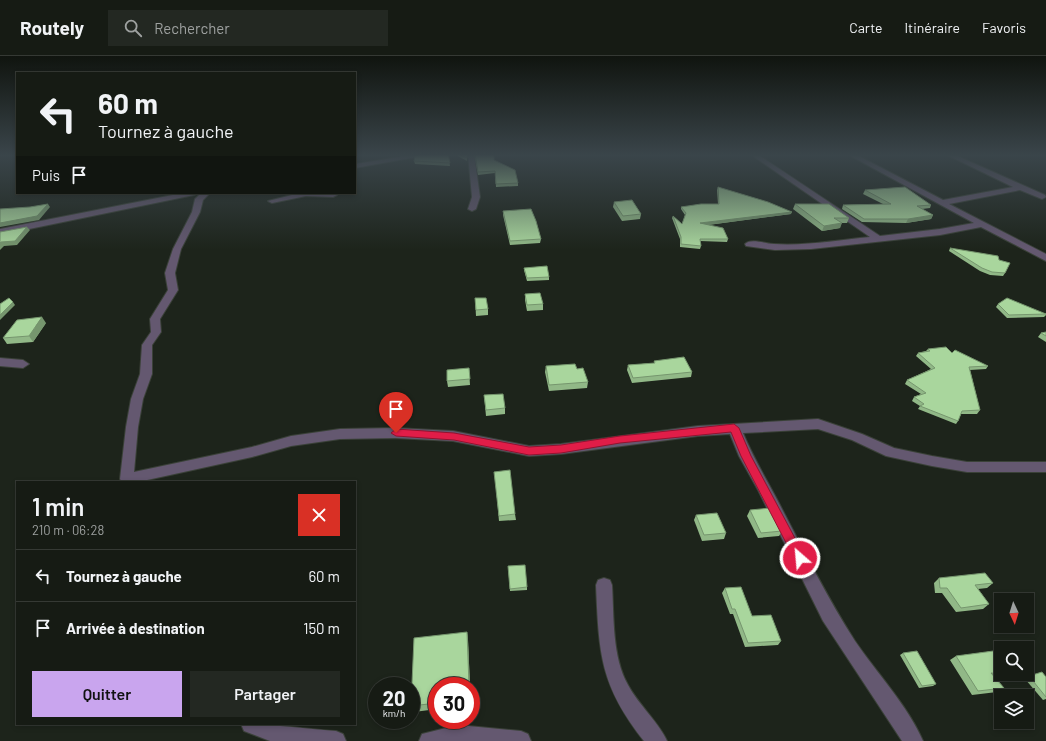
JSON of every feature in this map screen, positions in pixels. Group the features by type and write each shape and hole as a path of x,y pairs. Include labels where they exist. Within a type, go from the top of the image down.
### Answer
{"street":[{"path":"472,209 476,197 475,186"},
{"path":"797,186 877,238"},
{"path":"911,186 1046,258"},
{"path":"941,202 1022,187 1042,197"},
{"path":"0,232 189,194"},
{"path":"205,194 199,199 196,212 177,249 170,273 173,290 154,319 156,332 147,345 146,374 136,406 127,479 252,452 291,441 340,434 396,433 454,436 529,451 561,449 620,440 734,428 818,424 857,437 891,452 932,461 967,467 1046,467"},
{"path":"272,201 302,194"},
{"path":"320,194 333,195"},
{"path":"749,244 776,247 811,246 940,232 981,224"},
{"path":"0,362 23,364"},
{"path":"734,428 746,456 764,487 828,615 851,650 874,679 913,741"},
{"path":"604,585 609,649 615,678 643,726 657,741"},
{"path":"253,725 284,738 336,741"},
{"path":"429,741 458,735 521,741"}],"building":[{"path":"718,187 768,202 792,212 700,223 723,228 728,239 700,239 701,246 681,244 681,237 673,216 682,224 686,213 681,207 701,204 719,204"},
{"path":"905,187 931,205 917,206 933,215 908,219 864,219 843,205 891,204 865,190"},
{"path":"632,200 641,214 623,216 614,202"},
{"path":"48,204 37,216 0,223 0,209"},
{"path":"795,204 829,204 849,218 834,218 842,223 824,226"},
{"path":"531,209 541,239 510,241 503,211"},
{"path":"27,227 15,241 0,243 0,232"},
{"path":"950,248 998,256 999,260 1010,263 1005,273 992,272 982,268"},
{"path":"547,266 549,277 527,278 524,268"},
{"path":"540,293 543,304 527,305 525,294"},
{"path":"9,298 13,302 0,315 0,304"},
{"path":"475,298 486,298 488,309 476,310"},
{"path":"1007,298 1046,314 1009,315 998,304"},
{"path":"42,317 29,336 3,338 17,320"},
{"path":"946,347 952,353 955,350 988,366 969,367 980,410 962,411 958,421 920,406 924,404 914,397 926,393 907,380 935,368 918,353 930,351 928,349"},
{"path":"684,357 692,372 633,378 628,365 655,363 654,361"},
{"path":"575,364 577,369 583,368 588,382 549,385 546,366"},
{"path":"469,368 470,379 447,381 447,370"},
{"path":"503,394 505,408 486,410 484,395"},
{"path":"510,470 515,514 499,516 494,472"},
{"path":"771,508 782,531 761,533 750,510"},
{"path":"717,513 726,533 704,535 696,515"},
{"path":"525,565 527,587 510,589 508,566"},
{"path":"985,573 993,583 975,585 989,604 961,608 947,588 940,588 939,578"},
{"path":"741,587 752,616 771,615 781,641 748,643 735,609 732,609 725,588"},
{"path":"467,632 469,677 428,677 428,704 420,705 420,677 412,677 414,638"},
{"path":"917,651 936,684 922,686 903,653"},
{"path":"994,651 994,673 991,673 994,676 994,681 998,681 1004,688 978,691 956,656"},
{"path":"1042,672 1046,677 1046,697 1033,681 1034,674"}],"route":[{"path":"396,433 454,436 529,451 561,449 620,440 734,428 746,456 764,487 800,558"}]}
